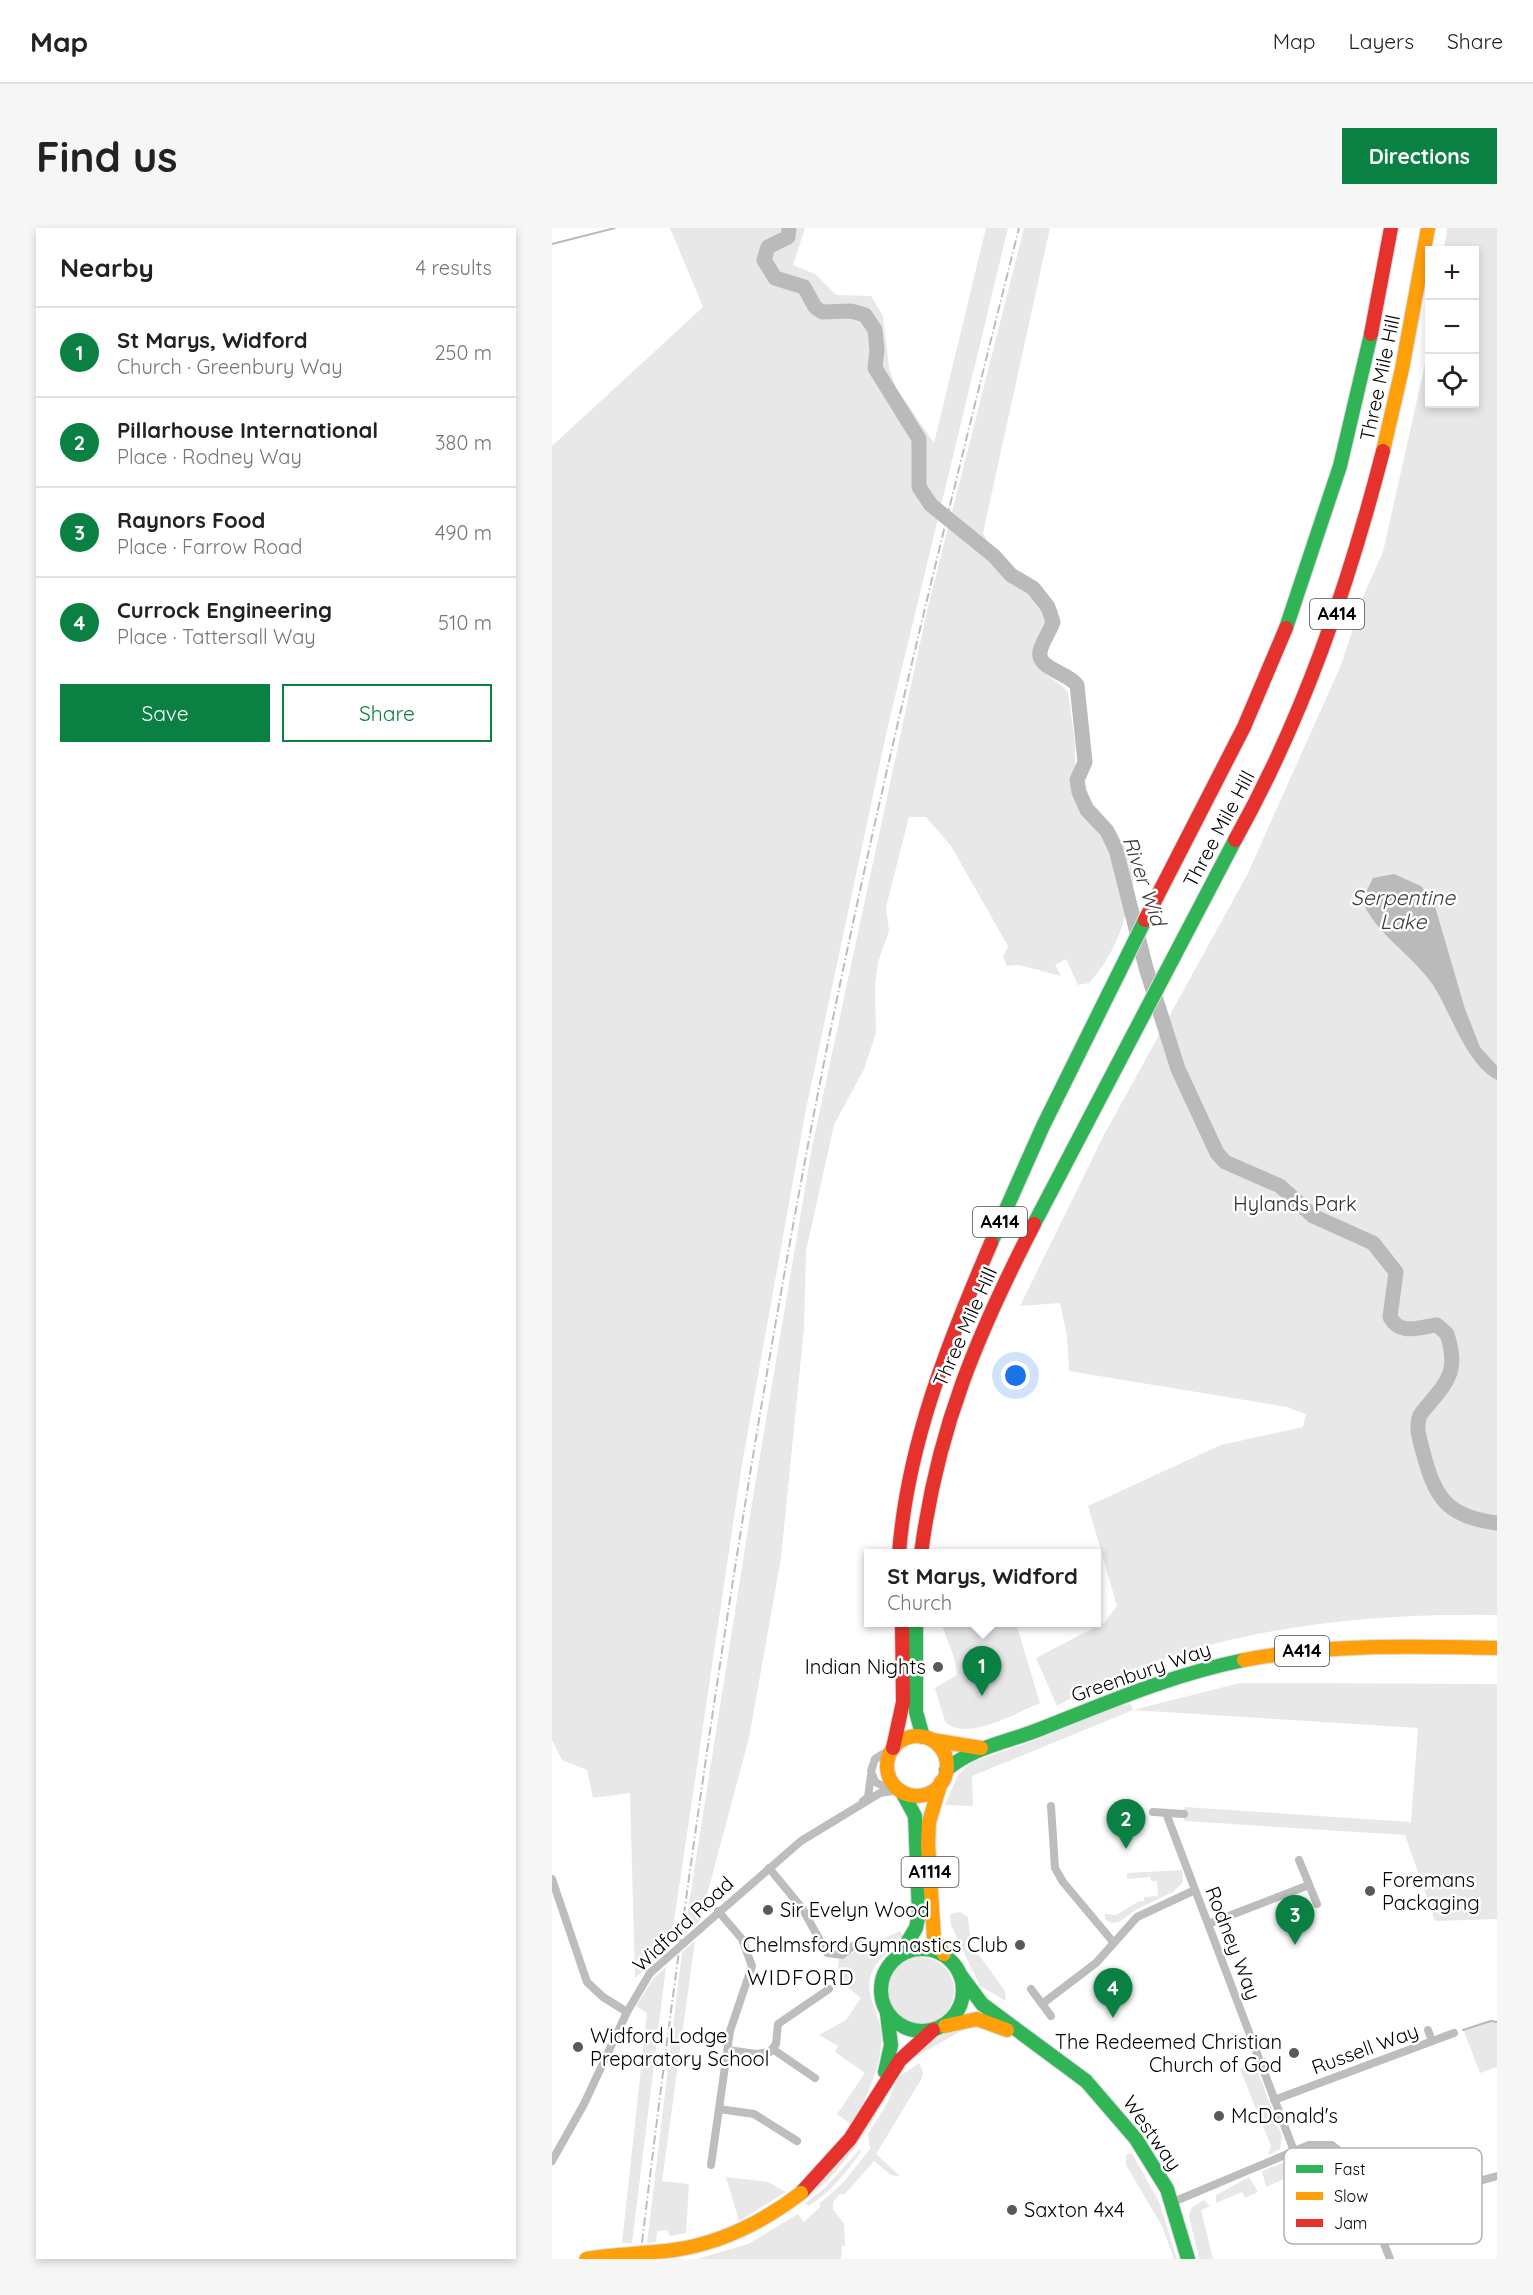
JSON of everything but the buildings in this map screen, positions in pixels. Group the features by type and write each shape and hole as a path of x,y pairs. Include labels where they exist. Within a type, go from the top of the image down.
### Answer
{"main road":[{"name":"Three Mile Hill","path":"899,1549 905,1490 913,1453 941,1366 1026,1160 1251,711 1295,604 1342,458 1391,228"},
{"name":"Three Mile Hill","path":"922,1549 928,1491 939,1445 968,1364 1022,1248 1283,747 1341,604 1362,537 1391,424 1406,356 1428,228"},
{"path":"898,1791 888,1773 887,1762 898,1735 904,1693 902,1627"},
{"path":"916,1627 918,1725 944,1753 944,1776"},
{"name":"Greenbury Way","path":"944,1776 958,1760 981,1748 1018,1738 1143,1687 1249,1658 1350,1646 1497,1648"},
{"name":"A414","path":"892,1749 904,1738 928,1738"},
{"name":"Greenbury Way","path":"928,1738 981,1748"},
{"name":"A414","path":"898,1791 912,1795 925,1794 944,1776"},
{"name":"A1114","path":"586,2259 615,2253 676,2250 710,2242 761,2221 801,2193 826,2169 854,2134 883,2082 908,2050 952,2019 960,2004 963,1989 959,1973 939,1950 934,1939 928,1844 930,1819 944,1776"},
{"name":"A1114","path":"883,2082 891,2045 887,2012 881,1998 881,1983 887,1967 899,1956 916,1928 919,1913 915,1816 911,1805 898,1791"},
{"path":"899,1956 924,1949 937,1952 948,1959"},
{"name":"Westway","path":"959,1973 974,1996 1095,2090 1136,2139 1159,2173 1173,2202 1188,2259"},
{"path":"887,2012 907,2029 920,2031 938,2028"},
{"name":"Westway","path":"938,2028 977,2019 1019,2033"}],"street":[{"name":"Widford Road","path":"848,1812 868,1797 875,1759 892,1749"},
{"path":"871,1775 880,1786 898,1791"},
{"name":"Widford Road","path":"552,2161 584,2104 627,2012 650,1973 718,1911 801,1841 880,1793 898,1791"},
{"path":"1051,1806 1055,1868 1069,1890 1114,1943"},
{"path":"1153,1812 1184,1814"},
{"name":"Rodney Way","path":"1166,1813 1293,2148"},
{"path":"1299,1860 1317,1904"},
{"path":"768,1868 802,1908 827,1953 842,1956 858,1942"},
{"path":"553,1884 587,1982 603,1997 627,2012"},
{"path":"1208,1924 1309,1885"},
{"path":"1042,2004 1096,1963 1137,1917 1195,1890"},
{"path":"711,2165 733,2018 744,1996 752,1966 742,1940 718,1911"},
{"path":"774,2050 778,2024 829,1989"},
{"path":"1031,1989 1050,2016"},
{"name":"Russell Way","path":"1428,2030 1432,2041"},
{"name":"Russell Way","path":"1275,2100 1454,2033"},
{"path":"728,2050 756,2054 774,2050 815,2078"},
{"path":"719,2109 754,2114 797,2141"},
{"path":"1305,2148 1320,2144 1337,2148"},
{"path":"1173,2202 1284,2155"},
{"path":"1482,2180 1497,2176"},
{"path":"1385,2244 1390,2259"}],"green space":[{"path":"670,228 805,228 793,265 815,274 836,295 871,296 883,316 889,367 895,386 934,443 986,228 1008,228 887,730 806,1109 742,1464 670,1948 635,1978 630,1793 593,1798 587,1770 562,1760 552,1740 552,446 703,307"},
{"path":"1024,228 1050,228 983,533 1005,576 1036,582 1058,611 1039,639 1036,648 1037,664 1042,671 1068,692 1075,743 1075,784 1115,830 1123,844 1133,872 1133,887 1116,942 1102,967 1089,983 1078,985 1066,959 1055,965 1061,976 1019,965 1007,966 1003,957 1008,946 951,846 926,817 909,817 886,907 889,931 878,962 875,986 876,1033 864,1069 834,1125 806,1251 804,1328 781,1558 749,1738 700,1921 684,1935 754,1491 812,1147 927,611"},
{"name":"Hylands Park","path":"1447,228 1497,228 1497,1615 1384,1618 1327,1623 1271,1632 1215,1644 1160,1660 1107,1681 1057,1706 1036,1658 1095,1627 1101,1627 1117,1606 1088,1506 1221,1445 1303,1427 1306,1414 1287,1407 1069,1371 1067,1336 1060,1303 1020,1306 1104,1135 1248,873 1341,665 1365,592 1383,552 1425,364 1425,408 1479,408 1479,246 1445,246"},
{"path":"943,1627 1017,1627 1040,1703 1005,1719 979,1727 966,1729 945,1722 935,1688 957,1675 954,1658"},
{"path":"1240,1683 1497,1684 1497,1919 1435,1921 1405,1835 1184,1821 1184,1807 1411,1822 1418,1728 1133,1710"},
{"path":"1131,1704 1133,1710 972,1776 973,1806 945,1805 958,1775 972,1762 1028,1743 1118,1706"},
{"path":"1182,1870 1183,1882 1173,1892 1137,1909 1119,1922 1112,1923 1105,1919 1105,1914 1116,1915 1139,1901 1144,1901 1144,1897 1158,1896 1157,1881 1151,1881 1150,1877 1127,1879 1127,1873"},
{"path":"960,1912 968,1917 971,1944 1005,1991 1006,2001 980,1986 951,1925 950,1914"},
{"path":"900,1931 904,1936 881,1959 871,1975 870,1995 882,2039 877,2065 868,2092 851,2124 837,2114 865,2073 835,2052 838,2046 819,2035 846,2020 861,1998 837,1979 839,1959"},
{"path":"695,1941 662,2181 689,2184 686,2233 670,2236 667,2230 657,2231 656,2242 647,2243 682,1952"},
{"path":"920,1957 933,1960 944,1967 951,1978 954,1991 951,2004 944,2015 933,2022 920,2025 907,2022 896,2015 889,2004 886,1991 889,1978 896,1967 907,1960"},
{"path":"666,1967 632,2243 622,2243 647,2013 636,2006 653,1979"},
{"path":"1490,2020 1497,2021 1497,2067 1480,2073 1463,2029"},
{"path":"975,2023 903,2064 933,2038"},
{"path":"919,2063 923,2072 922,2078 876,2154 900,2176 891,2175 874,2161 845,2194 840,2194 833,2202 833,2209 844,2224 845,2246 842,2246 841,2259 697,2259 748,2244 798,2214 804,2222 821,2206 819,2204 842,2184 870,2149 868,2134 888,2102 897,2078"},
{"path":"1249,2064 1257,2069 1282,2137 1280,2149 1268,2155 1271,2146 1240,2069"},
{"path":"891,2084 877,2113 855,2147 830,2178 806,2198 854,2144"},
{"path":"860,2149 861,2152 837,2182 808,2206 805,2203 825,2188"},
{"path":"1132,2153 1160,2204 1177,2259 1174,2259 1162,2226 1126,2165 1126,2155"},
{"path":"1284,2162 1284,2179 1266,2187 1262,2171"},
{"path":"726,2177 768,2182 786,2192 739,2221"},
{"path":"1249,2177 1258,2192 1245,2198 1242,2192 1216,2203 1216,2195"},
{"path":"1204,2200 1210,2206 1201,2210 1213,2259 1199,2259 1189,2216 1192,2207"}],"water":[{"name":"Serpentine Lake","path":"1394,874 1421,886 1434,903 1465,1009 1480,1047 1497,1066 1497,1080 1486,1073 1468,1051 1433,985 1376,924 1362,900 1373,878"}],"waterway":[{"path":"552,244 615,228"},
{"name":"River Wid","path":"789,228 788,237 768,247 764,260 775,278 804,287 815,307 822,312 851,311 865,315 875,330 877,350 875,368 919,439 919,487 931,505 994,556 1011,575 1033,588 1048,607 1053,622 1042,645 1040,655 1046,665 1077,685 1085,762 1077,780 1079,792 1087,810 1107,831 1116,850 1146,968 1178,1069 1217,1153 1225,1162 1280,1186 1313,1216 1373,1243 1396,1272 1390,1317 1394,1323 1399,1327 1410,1329 1437,1325 1447,1334 1451,1348 1451,1370 1442,1387 1420,1415 1418,1429 1421,1443 1433,1482 1446,1502 1466,1516 1497,1523"},
{"path":"1463,2030 1491,2021 1497,2022"}],"railway":[{"path":"640,2259 657,2117 716,1692 761,1410 811,1129 857,902 936,565 1019,228"}],"traffic: fast":[{"path":"1286,628 1340,466 1371,334"},
{"path":"1034,1224 1235,840"},
{"path":"991,1243 1043,1126 1145,920"},
{"path":"916,1627 916,1712 923,1737"},
{"path":"946,1770 980,1750 1142,1690 1191,1673 1244,1660"},
{"path":"899,1956 916,1928 919,1913 915,1816 902,1792"},
{"path":"922,1949 938,1952 951,1961 960,1974 963,1990 960,2006 951,2019 938,2028 922,2031 906,2028 893,2019 884,2006 881,1990 884,1974 893,1961 906,1952 922,1949"},
{"path":"959,1973 982,2004 1086,2081 1136,2139 1167,2189 1188,2259"},
{"path":"885,2072 891,2045 887,2014"}],"traffic: slow":[{"path":"1383,451 1402,369 1428,228"},
{"path":"1244,1660 1338,1649 1497,1648"},
{"path":"917,1736 934,1741 942,1749 947,1766 942,1783 934,1791 917,1796 900,1791 892,1783 887,1766 892,1749 900,1741 917,1736"},
{"path":"932,1740 981,1748"},
{"path":"941,1782 929,1822 928,1844 934,1939 944,1954"},
{"path":"945,2026 977,2019 1007,2030"},
{"path":"586,2259 674,2250 709,2242 757,2222 801,2193"}],"traffic: jam":[{"path":"1371,334 1391,228"},
{"path":"1235,840 1282,747 1321,651 1355,552 1383,451"},
{"path":"1145,920 1244,727 1286,628"},
{"path":"922,1549 937,1465 962,1384 977,1344 1034,1224"},
{"path":"899,1549 903,1513 920,1434 945,1357 991,1243"},
{"path":"893,1748 903,1702 902,1627"},
{"path":"801,2193 850,2139 900,2060 933,2030"}],"place":[{"name":"Indian Nights","path":"938,1667"},
{"name":"St Marys, Widford","path":"982,1696"},
{"name":"Pillarhouse International","path":"1126,1849"},
{"name":"Foremans Packaging","path":"1370,1891"},
{"name":"Sir Evelyn Wood","path":"768,1910"},
{"name":"Chelmsford Gymnastics Club","path":"1020,1945"},
{"name":"Raynors Food","path":"1295,1945"},
{"name":"Currock Engineering","path":"1113,2018"},
{"name":"Widford Lodge Preparatory School","path":"578,2047"},
{"name":"The Redeemed Christian Church of God","path":"1294,2053"},
{"name":"McDonald's","path":"1219,2116"},
{"name":"Saxton 4x4","path":"1012,2210"}],"district":[{"name":"WIDFORD","path":"801,1978"}]}
